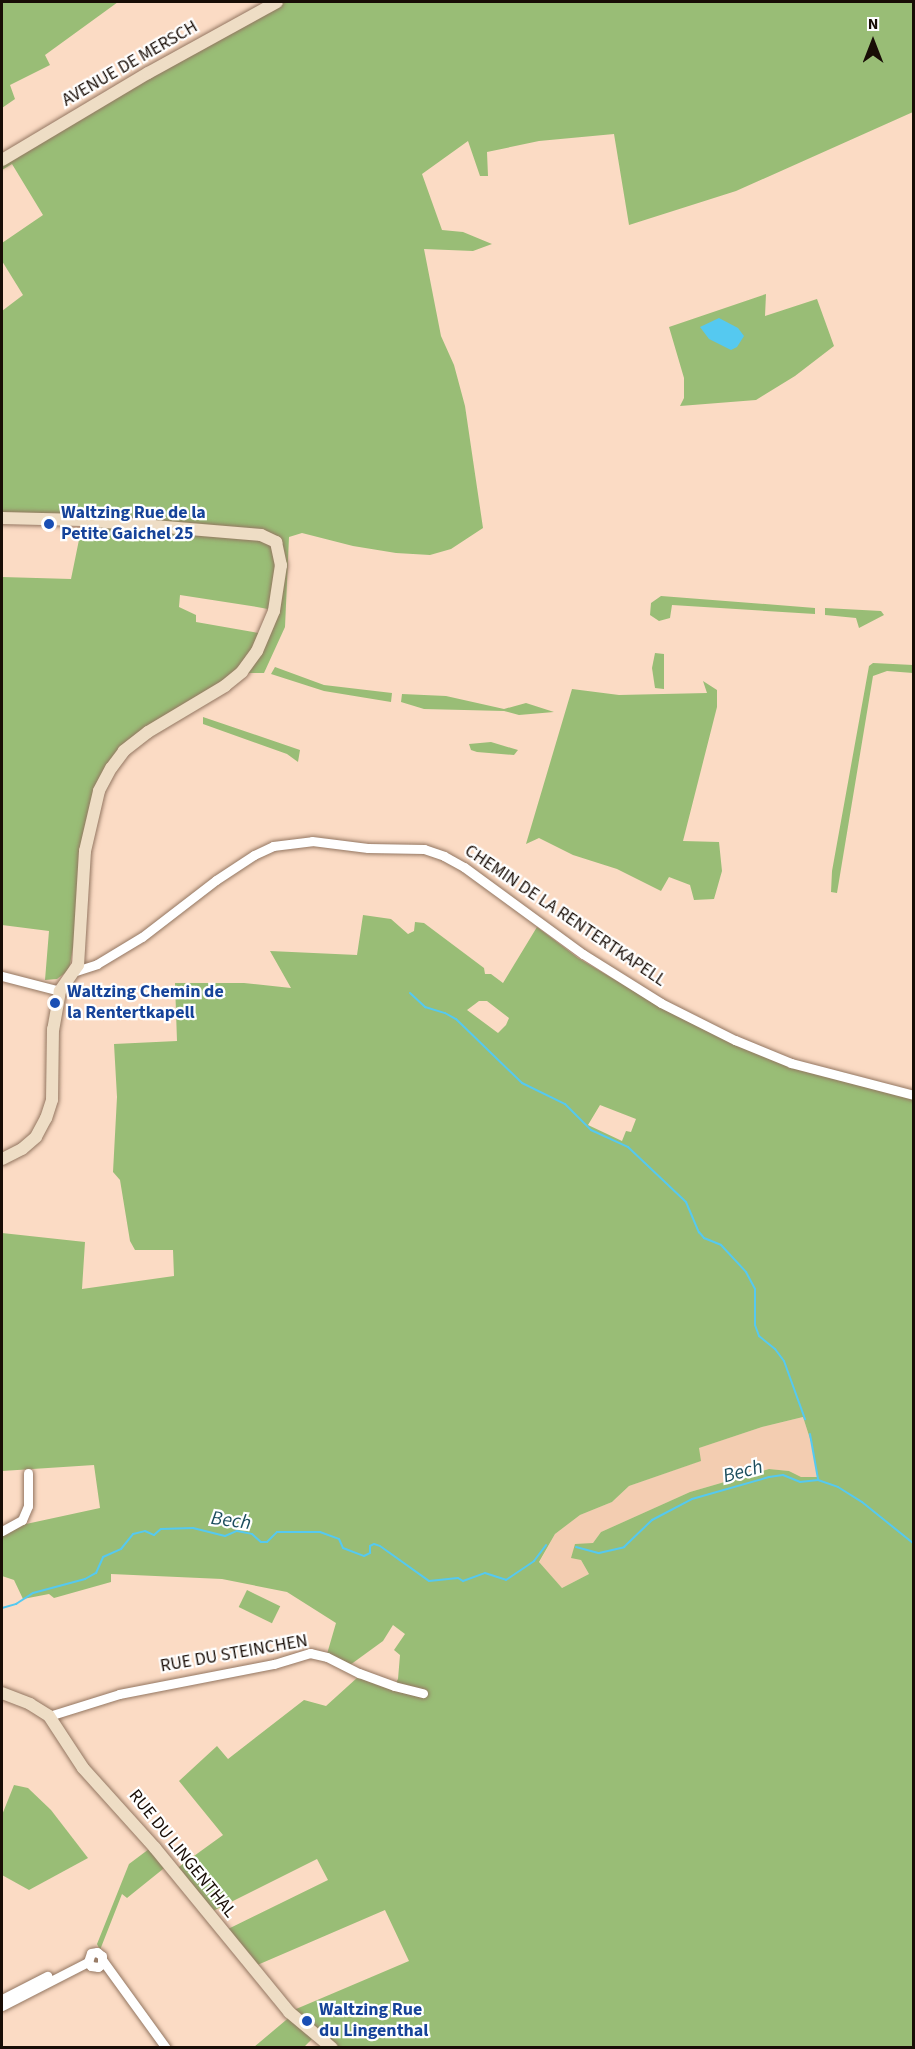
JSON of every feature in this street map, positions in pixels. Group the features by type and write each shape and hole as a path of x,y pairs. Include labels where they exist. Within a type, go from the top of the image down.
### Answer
{"street":[{"name":"AVENUE DE MERSCH","path":"2,160 148,73 277,2"},
{"path":"2,518 82,520 261,535 276,542 280,552 279,582 274,610 257,651 242,672 225,686 148,732 124,751 111,768 99,791 84,850 80,954 76,971"},
{"name":"CHEMIN DE LA RENTERTKAPELL","path":"2,1159 22,1149 36,1137 46,1119 52,1100 53,1029 60,991 76,971 97,963 142,936 216,880 254,855 273,846 312,841 368,848 424,849 444,856 464,867 584,954 662,1003 724,1035 791,1063 914,1095"},
{"path":"2,976 60,991"},
{"path":"2,1532 22,1520 28,1506 28,1473"},
{"name":"RUE DU STEINCHEN","path":"49,1716 119,1694 274,1664 310,1653 327,1657 376,1680 423,1693"},
{"name":"RUE DU LINGENTHAL","path":"2,1693 30,1704 49,1716 83,1768 155,1848 289,2012 332,2048"},
{"path":"89,1958 96,1967 103,1961 166,2048"},
{"path":"2,1999 89,1958"},
{"path":"2,2006 89,1958"}],"shaded area":[{"path":"803,1417 812,1445 818,1477 800,1477 789,1471 769,1469 690,1492 601,1532 581,1560 589,1574 562,1588 539,1563 555,1534 580,1515 612,1502 629,1486 700,1461 698,1448 762,1427"}],"green space":[{"path":"2,2 118,2 45,55 50,65 10,85 15,99 2,108"},
{"path":"277,2 913,2 913,112 736,191 629,225 614,134 539,141 487,152 488,176 480,176 468,141 422,174 442,230 463,232 492,244 473,251 424,249 441,336 454,365 465,406 483,528 451,549 430,555 396,553 353,546 302,533 289,537 285,627 264,673 248,673 229,690 151,737 126,756 115,771 104,794 94,829 69,970 57,979 45,980 49,931 2,925 2,577 71,579 82,525 2,514 2,311 23,295 2,261 2,243 43,215 12,164 2,170 2,161","holes":["180,595 273,610 264,634 196,622 196,615 179,607"]},
{"path":"766,294 765,316 817,299 834,346 795,376 756,400 680,406 684,398 684,378 669,327"},
{"path":"661,596 815,608 815,614 672,605 670,618 659,621 650,615 651,603"},
{"path":"825,608 881,611 884,615 859,628 856,618 825,615"},
{"path":"655,653 664,654 664,689 655,688 652,668"},
{"path":"873,663 913,665 913,673 887,671 873,676 837,893 831,892 832,871 869,666"},
{"path":"275,667 324,685 392,693 391,702 324,691 271,674"},
{"path":"703,681 717,690 717,707 683,841 719,842 722,871 714,899 694,900 690,885 669,877 661,891 617,869 573,855 539,838 526,844 572,689 619,695 707,693"},
{"path":"402,694 446,696 504,709 526,703 554,712 519,715 504,711 424,709 401,702"},
{"path":"203,717 300,750 298,762 287,754 203,724"},
{"path":"491,742 518,750 514,755 477,752 471,750 469,744"},
{"path":"363,915 391,919 408,934 414,931 415,922 424,923 484,968 485,974 491,974 503,983 537,927 578,958 659,1006 790,1066 834,1079 838,1071 913,1091 913,2047 332,2048 316,2035 304,2047 254,2047 292,2015 289,2012 409,1961 385,1910 255,1966 226,1930 328,1880 317,1859 211,1912 176,1869 223,1835 179,1781 217,1746 228,1759 304,1700 326,1706 358,1677 394,1686 398,1679 400,1655 394,1650 405,1634 393,1625 383,1641 350,1665 327,1654 336,1623 287,1592 222,1579 111,1574 111,1582 54,1598 49,1594 23,1599 14,1580 2,1576 2,1536 26,1524 100,1508 94,1465 2,1471 2,1233 85,1242 82,1289 174,1276 173,1250 135,1250 130,1241 120,1180 113,1172 117,1097 114,1044 177,1041 175,983 244,983 291,988 270,951 357,955","holes":["479,1001 487,1001 509,1018 498,1033 467,1010","600,1105 636,1119 631,1132 626,1131 622,1141 588,1125","803,1417 812,1445 818,1477 801,1477 789,1471 769,1469 690,1492 601,1532 593,1543 575,1544 571,1558 581,1560 589,1574 562,1588 539,1562 555,1534 580,1515 612,1502 629,1486 701,1461 699,1448 762,1427"]},
{"path":"247,1590 280,1606 272,1623 239,1607"},
{"path":"14,1785 28,1788 51,1810 88,1858 29,1890 2,1875 2,1815"},
{"path":"153,1846 168,1865 127,1898 122,1894 100,1950 97,1944 129,1864"}],"water":[{"path":"719,318 738,328 744,336 737,347 731,350 709,339 700,327"}],"waterway":[{"path":"410,993 425,1007 456,1019 522,1083 565,1104 591,1130 628,1147 686,1202 704,1238 721,1245 746,1272 755,1289 755,1325 759,1336 775,1349 784,1361 805,1419"},
{"path":"810,1434 818,1479"},
{"name":"Bech","path":"576,1547 599,1553 624,1547 652,1520 692,1499 783,1475 800,1482 818,1480 838,1487 862,1502 914,1544"},
{"name":"Bech","path":"2,1608 16,1604 33,1593 85,1579 96,1573 103,1557 121,1549 133,1534 145,1531 154,1535 161,1529 193,1528 225,1536 237,1531 252,1534 261,1542 267,1542 277,1532 320,1532 339,1539 343,1548 364,1556 370,1553 370,1546 374,1544 380,1546 429,1581 458,1578 463,1581 485,1573 506,1580 534,1561 546,1545"}],"place":[{"name":"Waltzing Rue de la Petite Gaichel 25","path":"49,524"},
{"name":"Waltzing Chemin de la Rentertkapell","path":"55,1003"},
{"name":"Waltzing Rue du Lingenthal","path":"307,2021"}]}
